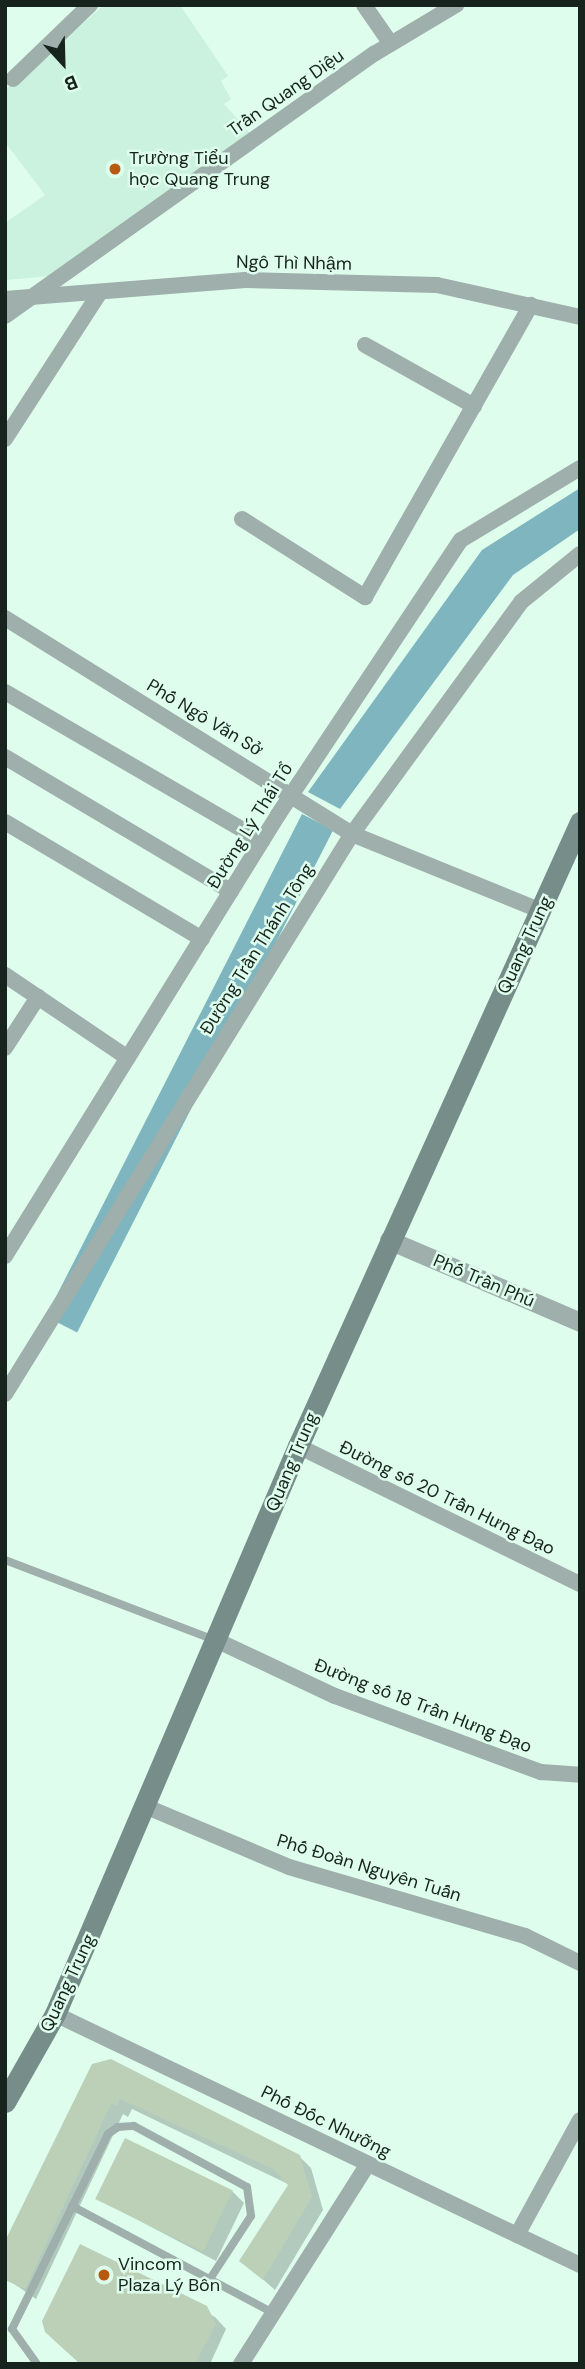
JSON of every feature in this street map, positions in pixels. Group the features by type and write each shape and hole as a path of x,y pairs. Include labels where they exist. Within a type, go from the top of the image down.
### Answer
{"main road":[{"name":"Quang Trung","path":"5,2102 55,2014 148,1807 298,1446 389,1240 542,911 572,858 580,822"}],"street":[{"path":"13,79 90,5"},
{"path":"364,5 391,44"},
{"name":"Trần Quang Diệu","path":"5,316 391,44 456,5"},
{"name":"Ngô Thì Nhậm","path":"5,299 245,280 437,285 580,317"},
{"path":"5,439 100,292"},
{"path":"242,519 365,597 531,305"},
{"path":"365,345 474,407"},
{"name":"Đường Lý Thái Tổ","path":"5,1256 292,793 461,540 580,468"},
{"name":"Đường Trần Thánh Tông","path":"5,1394 347,830 522,602 580,554"},
{"name":"Phố Ngô Văn Sở","path":"6,620 292,793 347,830 542,911"},
{"path":"5,692 262,841"},
{"path":"5,757 231,891"},
{"path":"5,822 202,939"},
{"path":"5,975 128,1058"},
{"path":"5,1048 37,997"},
{"name":"Phố Trần Phú","path":"389,1240 580,1322"},
{"name":"Đường số 20 Trần Hưng Đạo","path":"298,1446 580,1584"},
{"name":"Đường số 18 Trần Hưng Đạo","path":"218,1641 335,1696 541,1772 580,1775"},
{"name":"Phố Đoàn Nguyên Tuấn","path":"148,1807 289,1867 525,1936 580,1964"},
{"name":"Phố Đốc Nhưỡng","path":"55,2014 580,2265"},
{"path":"517,2235 580,2120"},
{"path":"241,2364 368,2164"}],"lane":[{"path":"5,1560 218,1641"},
{"path":"37,2364 12,2329 108,2134 118,2127 134,2126 238,2176 251,2197 251,2216 210,2279"},
{"path":"72,2206 274,2313"}],"shaded area":[{"name":"Trường Tiểu học Quang Trung","path":"104,5 180,5 228,76 221,81 231,99 224,104 252,135 50,276 7,280 5,223 45,195 5,142 5,90"}],"water":[{"path":"580,488 580,529 513,575 340,809 308,792 482,550"},
{"path":"302,814 333,830 77,1332 46,1317"}],"building":[{"path":"111,2059 300,2155 312,2197 263,2280 239,2261 288,2185 273,2169 120,2099 117,2106 111,2104 25,2289 5,2280 5,2241 92,2064"},
{"path":"125,2138 233,2191 203,2252 95,2199"},
{"name":"Vincom Plaza Lý Bôn","path":"80,2244 207,2306 216,2324 195,2364 80,2364 45,2332 42,2321"}],"place":[{"name":"Trường Tiểu học Quang Trung","path":"115,169"},
{"name":"Vincom Plaza Lý Bôn","path":"104,2275"}]}
